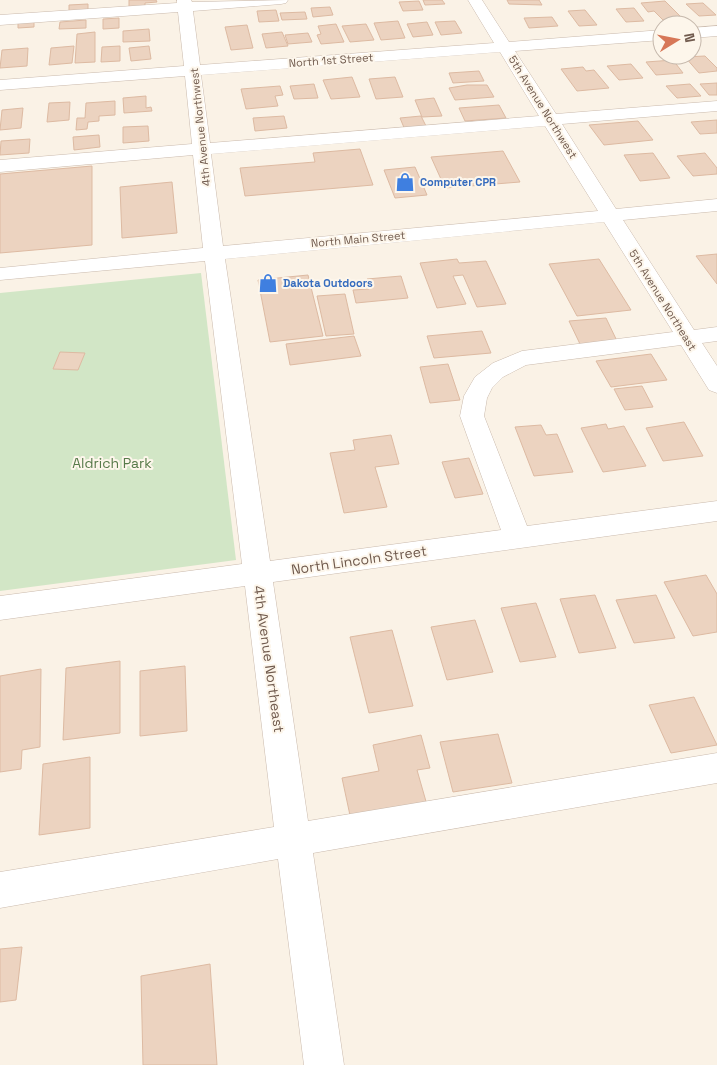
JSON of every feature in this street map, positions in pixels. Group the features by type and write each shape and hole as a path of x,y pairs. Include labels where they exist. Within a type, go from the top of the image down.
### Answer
{"street":[{"path":"0,20 185,3 281,0"},
{"name":"5th Avenue Northwest","path":"475,0 609,215"},
{"name":"4th Avenue Northwest","path":"185,3 214,253"},
{"path":"702,32 717,31"},
{"name":"North 1st Street","path":"0,86 652,36"},
{"path":"0,166 717,106"},
{"name":"North Main Street","path":"0,274 717,205"},
{"name":"5th Avenue Northeast","path":"609,215 717,385"},
{"name":"4th Avenue Northeast","path":"214,253 324,1065"},
{"path":"518,538 472,416 476,395 486,380 502,366 522,358 717,334"},
{"name":"North Lincoln Street","path":"0,608 717,511"},
{"path":"0,890 717,768"}],"green space":[{"name":"Aldrich Park","path":"201,273 236,560 0,591 0,293"}],"building":[{"path":"129,0 156,0 157,2 145,3 145,6 129,7"},
{"path":"423,0 442,0 445,4 425,5"},
{"path":"507,0 539,0 542,5 509,4"},
{"path":"419,1 423,10 403,11 399,2"},
{"path":"665,1 679,15 658,15 654,11 648,12 641,3"},
{"path":"703,3 716,15 698,15 686,4"},
{"path":"88,4 88,12 69,13 69,5"},
{"path":"330,7 333,15 313,17 311,8"},
{"path":"634,8 644,21 626,22 616,9"},
{"path":"276,10 279,21 259,22 257,11"},
{"path":"585,10 597,25 579,26 568,11"},
{"path":"305,12 307,19 282,20 280,13"},
{"path":"552,17 558,26 529,28 524,18"},
{"path":"119,18 119,28 103,29 103,19"},
{"path":"86,20 86,28 59,29 60,22"},
{"path":"398,21 405,38 381,40 374,23"},
{"path":"455,21 462,33 441,35 435,22"},
{"path":"34,22 34,27 18,28 18,23"},
{"path":"427,22 433,35 413,37 407,24"},
{"path":"336,24 344,42 321,44 317,35 321,34 318,26"},
{"path":"366,24 374,40 350,42 342,26"},
{"path":"247,25 253,48 231,50 225,27"},
{"path":"149,29 150,41 123,42 123,31"},
{"path":"95,32 95,62 75,63 77,34"},
{"path":"282,32 288,46 266,48 262,34"},
{"path":"308,33 312,42 288,44 285,35"},
{"path":"74,46 72,63 49,65 51,48"},
{"path":"120,46 120,61 101,62 102,47"},
{"path":"149,46 151,59 131,61 129,48"},
{"path":"28,48 27,66 0,68 2,50"},
{"path":"702,56 705,56 717,68 717,71 699,73 692,65 702,65"},
{"path":"646,62 652,62 652,65 677,65 683,73 656,75"},
{"path":"631,64 643,78 619,80 607,66"},
{"path":"583,67 586,71 594,70 609,88 577,91 561,69"},
{"path":"479,71 484,81 453,83 449,73"},
{"path":"352,77 360,97 331,99 323,80"},
{"path":"395,77 403,97 376,99 369,79"},
{"path":"717,83 717,95 709,95 700,84"},
{"path":"314,84 318,98 294,99 290,86"},
{"path":"690,84 701,96 677,98 666,86"},
{"path":"467,85 487,85 494,97 455,100 449,88"},
{"path":"280,86 283,95 275,96 278,106 246,109 241,89"},
{"path":"146,96 146,108 151,107 152,111 124,113 123,98"},
{"path":"434,98 442,116 422,117 415,100"},
{"path":"115,101 115,115 99,116 99,121 88,122 87,129 76,130 77,118 85,118 86,103"},
{"path":"70,102 69,120 47,122 49,103"},
{"path":"499,105 506,118 465,121 459,108"},
{"path":"23,108 21,128 0,130 2,110"},
{"path":"284,116 287,128 255,131 253,118"},
{"path":"421,116 427,128 405,130 400,118"},
{"path":"717,120 717,133 700,134 691,122"},
{"path":"638,121 653,140 604,145 589,125"},
{"path":"148,126 149,141 123,143 123,127"},
{"path":"99,135 100,147 74,150 73,137"},
{"path":"30,139 29,153 0,155 1,141"},
{"path":"360,149 373,185 245,196 240,168 315,162 313,153"},
{"path":"503,151 520,182 445,188 431,157"},
{"path":"653,153 670,178 640,181 624,155"},
{"path":"705,153 717,168 717,174 693,176 677,156"},
{"path":"92,166 92,245 0,253 0,174"},
{"name":"Computer CPR","path":"415,167 427,195 395,198 384,170"},
{"path":"172,182 177,233 122,238 120,187"},
{"path":"717,254 717,284 696,256"},
{"path":"457,259 459,263 486,261 506,304 477,307 463,275 453,276 466,304 437,308 420,263"},
{"path":"599,259 631,310 577,316 549,264"},
{"path":"308,275 323,336 270,342 258,280"},
{"path":"401,276 408,298 356,303 353,290 369,289 367,279"},
{"path":"345,294 354,334 326,336 317,296"},
{"path":"606,318 617,341 580,344 569,321"},
{"path":"482,331 491,353 434,358 427,336"},
{"path":"354,336 361,356 290,365 286,344"},
{"path":"60,352 85,353 78,370 53,369"},
{"path":"651,354 667,380 611,387 596,361"},
{"path":"448,364 460,400 430,403 420,367"},
{"path":"642,386 653,407 625,410 614,389"},
{"path":"684,422 703,456 663,461 646,428"},
{"path":"606,424 608,429 624,426 646,466 603,472 581,428"},
{"path":"541,425 546,435 557,434 573,472 534,476 515,427"},
{"path":"391,435 399,464 375,467 387,507 344,513 330,453 355,450 353,440"},
{"path":"469,458 483,494 455,498 442,462"},
{"path":"706,575 717,594 717,632 693,636 664,582"},
{"path":"595,595 616,648 579,653 560,599"},
{"path":"656,595 675,638 634,643 616,600"},
{"path":"536,603 556,657 520,662 501,608"},
{"path":"475,620 493,672 447,680 431,627"},
{"path":"392,630 413,706 369,713 350,637"},
{"path":"120,661 120,733 63,740 66,668"},
{"path":"185,666 187,731 140,736 140,671"},
{"path":"41,669 40,747 22,750 21,769 0,772 0,676"},
{"path":"694,697 717,745 671,753 649,705"},
{"path":"498,734 512,783 453,792 440,742"},
{"path":"421,735 430,768 417,770 427,805 351,820 342,778 379,771 373,745"},
{"path":"90,757 90,828 39,835 43,764"},
{"path":"22,947 16,1000 0,1002 0,949"},
{"path":"210,964 217,1065 143,1065 141,976"}],"place":[{"name":"Computer CPR","path":"405,182"},
{"name":"Dakota Outdoors","path":"268,283"}]}
